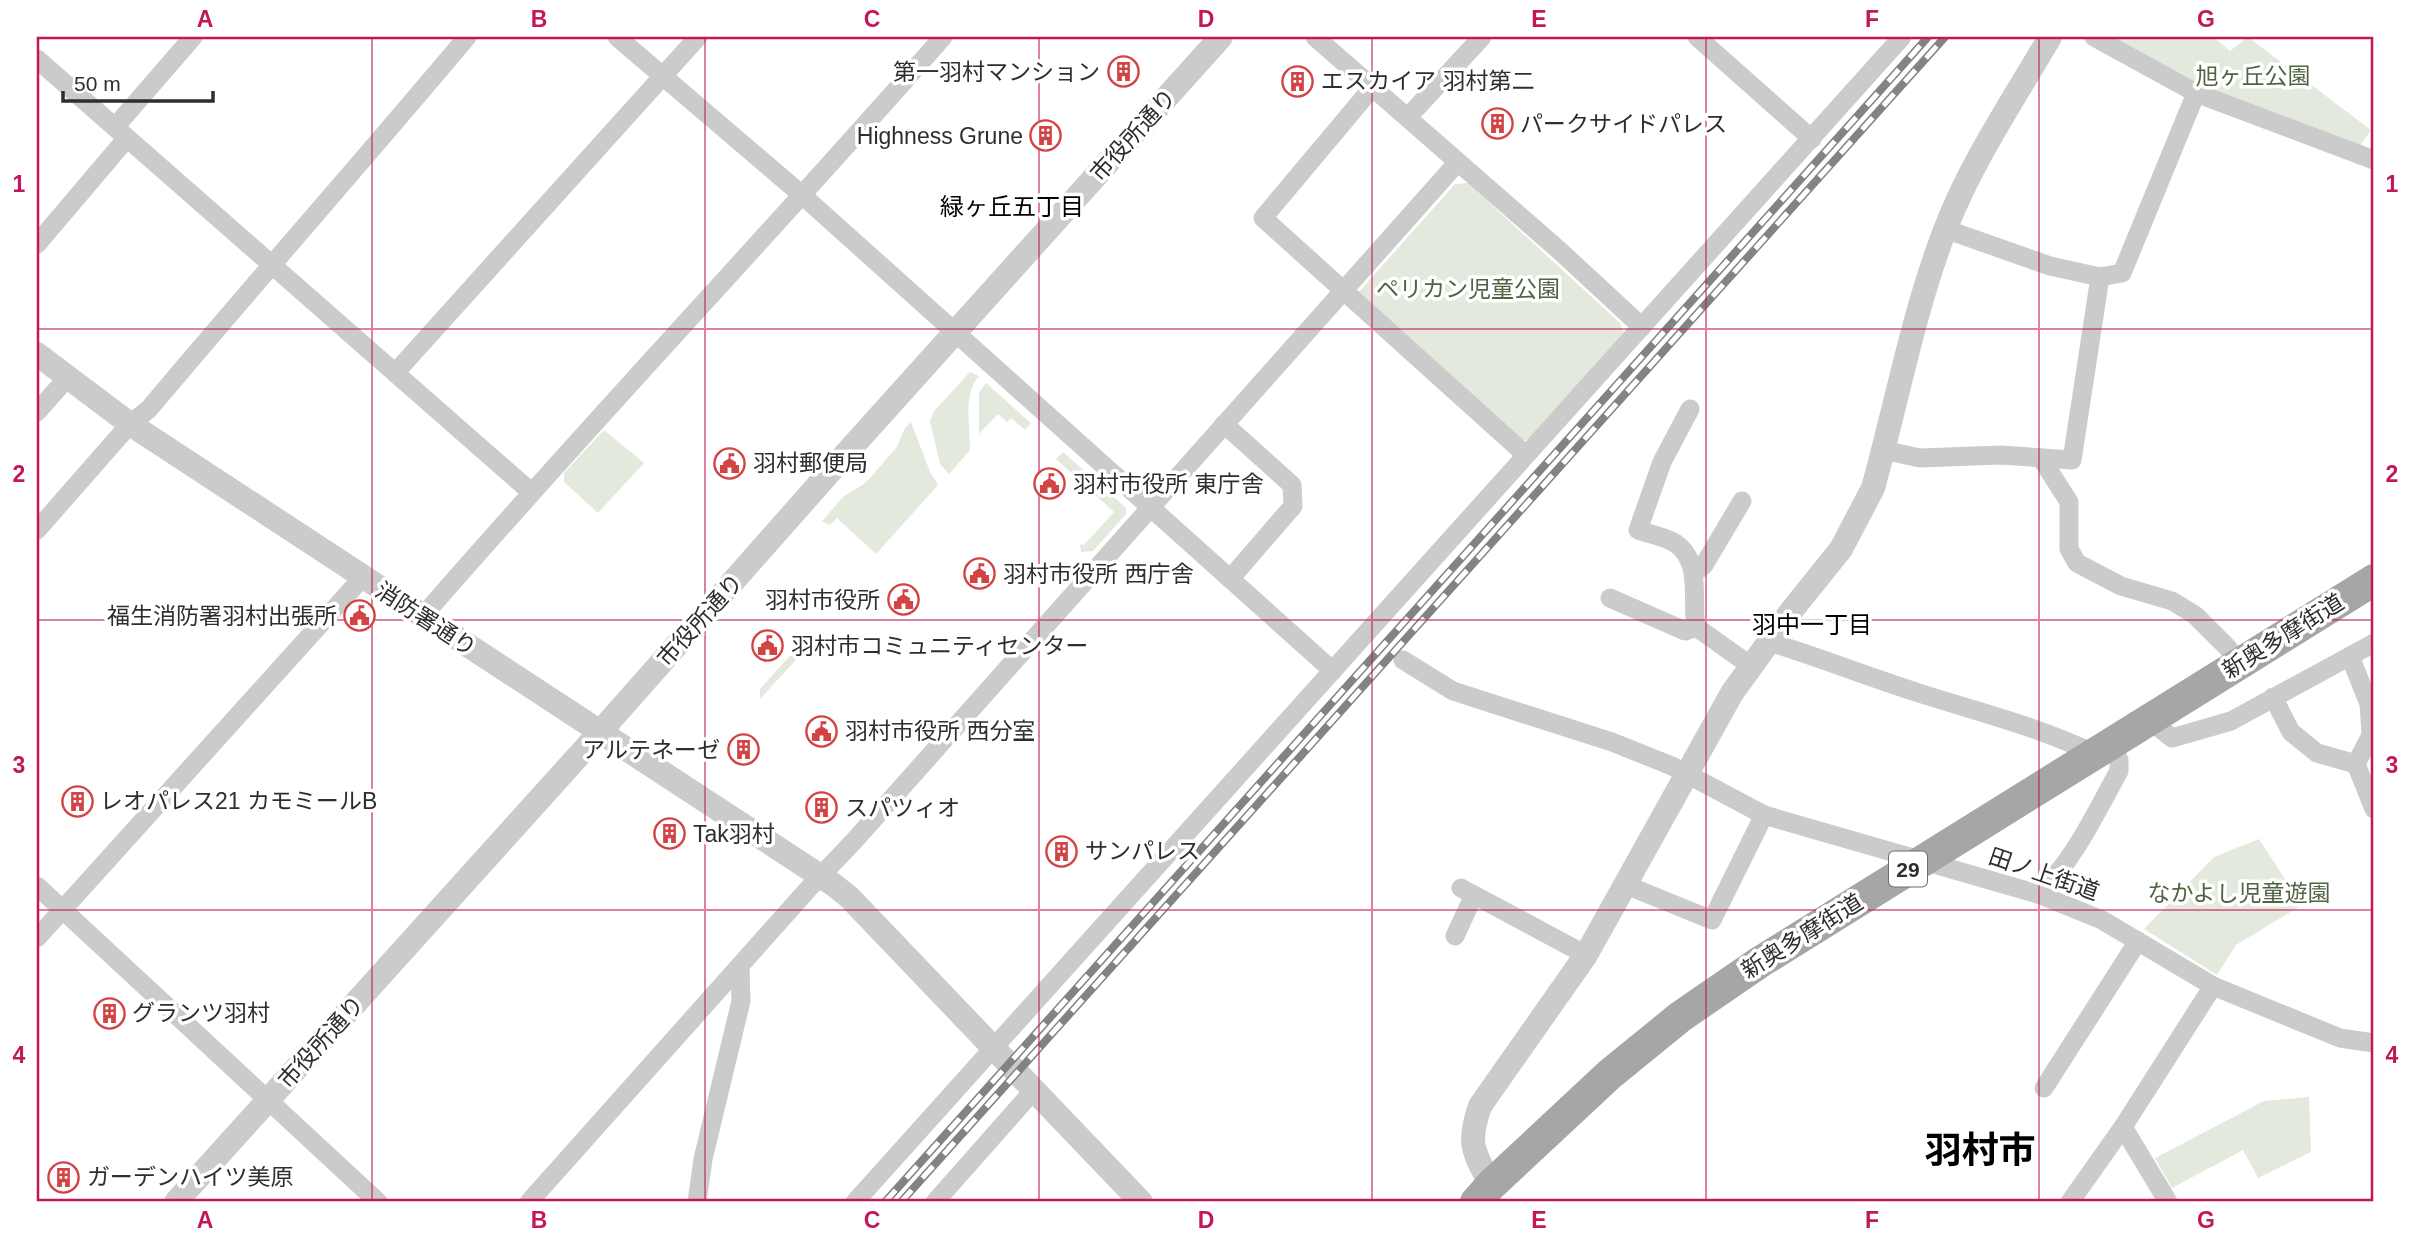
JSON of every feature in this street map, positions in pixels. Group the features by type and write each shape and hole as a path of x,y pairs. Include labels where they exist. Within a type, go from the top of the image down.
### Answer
{"main road":[{"name":"新奥多摩街道","path":"1484,1193 1610,1074 1680,1017 1760,962 2374,580"}],"street":[{"path":"37,244 193,37"},
{"path":"37,530 130,425 149,408 467,37"},
{"path":"617,37 802,195 1333,671"},
{"path":"395,373 698,37"},
{"path":"423,616 531,492 943,37"},
{"name":"市役所通り","path":"176,1202 1221,37"},
{"path":"1315,37 1561,252 1642,327"},
{"path":"1408,117 1482,37"},
{"path":"1697,37 1812,139"},
{"path":"855,1202 1902,37"},
{"path":"1484,1193 1473,1145 1473,1128 1480,1106 1586,955 1732,693 1841,549 1873,488 1929,274 1945,229 1987,147 2050,37"},
{"path":"2094,37 2196,93 2374,160"},
{"path":"37,59 531,492"},
{"path":"1372,88 1263,218 1526,456"},
{"path":"1945,229 2050,266 2101,277 2122,273 2196,93"},
{"path":"528,1202 1457,163"},
{"path":"1883,450 1920,458 2001,455 2072,460 2101,277"},
{"name":"消防署通り","path":"37,354 130,425 822,875 849,897 1141,1202"},
{"path":"37,412 68,378"},
{"path":"1690,409 1662,462 1638,530 1675,543 1689,560 1694,573 1696,627"},
{"path":"1224,424 1292,485 1293,506 1230,579"},
{"path":"2041,458 2069,502 2069,549 2077,563 2121,586 2172,601 2195,615 2228,648 2238,664"},
{"path":"1694,573 1704,565 1742,501"},
{"path":"37,939 362,578"},
{"path":"1610,598 1685,631 1696,627"},
{"path":"1696,627 1751,666"},
{"path":"1769,642 1838,663 1880,681 2103,749 2119,760 2119,771 2072,856 2038,894"},
{"path":"2149,720 2172,738 2231,721 2374,643"},
{"path":"2350,656 2369,704 2371,736 2356,764 2374,809"},
{"name":"田ノ上街道","path":"1404,660 1452,691 1612,742 1672,766 1765,815 2038,894 2102,920 2213,986 2340,1038 2374,1043"},
{"path":"2273,696 2291,732 2308,746 2317,753 2356,764"},
{"path":"1626,885 1712,920 1765,815"},
{"path":"37,886 378,1202"},
{"path":"1455,936 1468,892 1586,955"},
{"path":"2044,1088 2138,941"},
{"path":"697,1202 703,1159 741,1001 740,967"},
{"path":"2070,1202 2123,1126 2213,986"},
{"path":"935,1202 1034,1090"},
{"path":"2123,1126 2168,1202"}],"green space":[{"name":"旭ヶ丘公園","path":"2101,37 2214,37 2230,51 2248,37 2371,130 2358,149 2200,87"},
{"name":"ペリカン児童公園","path":"1468,183 1620,323 1624,333 1530,439 1518,441 1357,294 1455,184"},
{"path":"970,372 979,376 969,401 970,450 949,474 940,464 930,421 934,411"},
{"path":"986,383 1031,423 1025,430 1011,418 1007,422 998,414 979,434 979,393"},
{"path":"911,422 930,472 938,485 876,554 837,518 830,525 822,521 844,496 870,478 897,447 905,428"},
{"path":"604,430 644,463 598,513 564,482 564,473"},
{"path":"1063,452 1126,508 1126,514 1093,551 1081,552 1080,544 1084,545 1114,512 1056,459"},
{"path":"806,638 816,638 760,699 760,689"},
{"name":"なかよし児童遊園","path":"2259,839 2302,905 2236,945 2217,975 2144,929 2214,857"},
{"path":"2309,1097 2311,1152 2258,1178 2243,1150 2172,1188 2155,1158 2264,1101"}],"railway":[{"path":"885,1202 1928,37"},
{"path":"901,1202 1945,37"}],"place":[{"name":"第一羽村マンション","path":"1123,72"},
{"name":"エスカイア 羽村第二","path":"1298,81"},
{"name":"パークサイドパレス","path":"1497,124"},
{"name":"Highness Grune","path":"1046,136"},
{"name":"羽村郵便局","path":"730,463"},
{"name":"羽村市役所 東庁舎","path":"1050,484"},
{"name":"羽村市役所 西庁舎","path":"980,574"},
{"name":"羽村市役所","path":"903,600"},
{"name":"福生消防署羽村出張所","path":"360,616"},
{"name":"羽村市コミュニティセンター","path":"768,646"},
{"name":"羽村市役所 西分室","path":"822,731"},
{"name":"アルテネーゼ","path":"743,750"},
{"name":"レオパレス21 カモミールB","path":"77,801"},
{"name":"スパツィオ","path":"822,808"},
{"name":"Tak羽村","path":"670,834"},
{"name":"サンパレス","path":"1062,851"},
{"name":"グランツ羽村","path":"109,1013"},
{"name":"ガーデンハイツ美原","path":"64,1177"}],"district":[{"name":"緑ヶ丘五丁目","path":"1012,206"},
{"name":"羽中一丁目","path":"1812,624"},
{"name":"羽村市","path":"1980,1150"}]}
